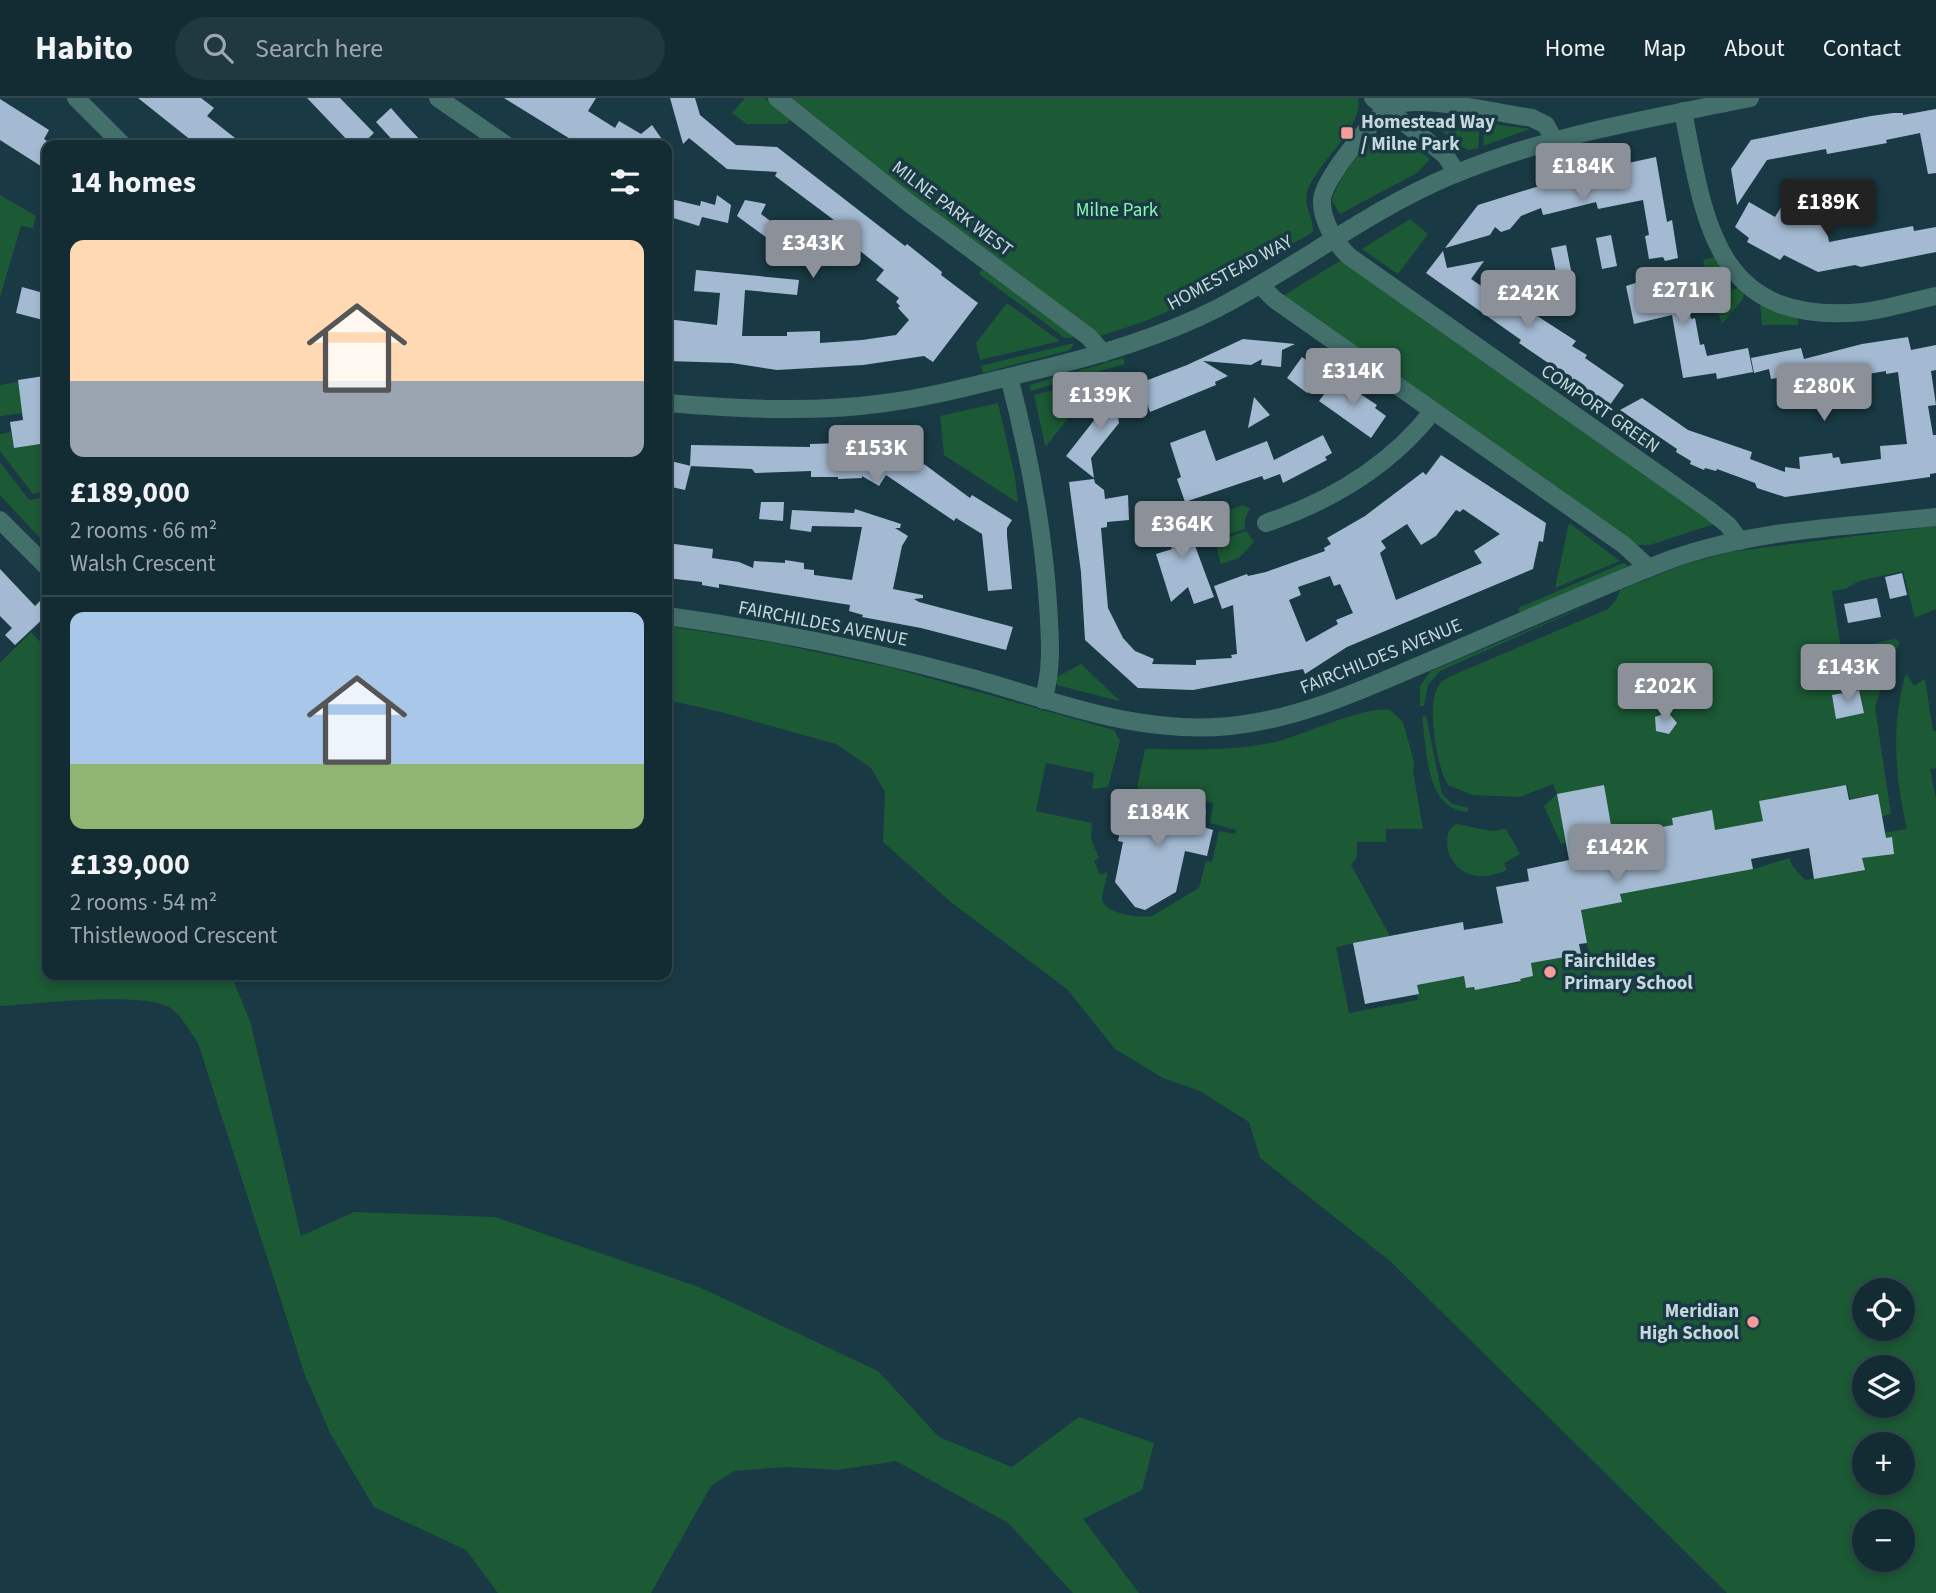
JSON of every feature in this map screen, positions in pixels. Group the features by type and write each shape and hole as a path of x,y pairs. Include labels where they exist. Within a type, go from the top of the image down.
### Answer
{"street":[{"path":"76,98 118,140"},
{"path":"438,98 499,140"},
{"name":"MILNE PARK WEST","path":"777,98 910,204 1089,337 1103,353"},
{"name":"HOMESTEAD WAY","path":"672,403 746,408 867,405 945,392 1103,353 1199,317 1260,285 1401,200 1457,173 1554,140 1750,98"},
{"path":"1380,104 1417,103 1532,118 1546,125 1554,140"},
{"path":"1380,104 1445,155 1457,173"},
{"path":"1335,238 1324,212 1325,190 1380,104"},
{"path":"1683,111 1700,198 1710,233 1726,262 1755,289 1791,306 1840,313 1870,311 1936,296"},
{"name":"COMPORT GREEN","path":"1335,238 1341,249 1356,262 1708,509 1728,525 1740,541"},
{"path":"1260,285 1274,299 1624,545 1649,568"},
{"path":"1009,377 1035,482 1043,544 1050,663 1044,700"},
{"path":"1266,523 1318,504 1355,482 1401,446 1433,411"},
{"name":"FAIRCHILDES AVENUE","path":"672,617 871,653 971,678 1110,719 1156,725 1212,727 1266,720 1317,707 1356,693 1649,568 1710,547 1936,516"},
{"path":"0,520 42,562"}],"green space":[{"path":"745,98 764,98 791,119 786,124 747,124 732,113"},
{"name":"Milne Park","path":"789,98 1358,98 1358,108 1348,132 1308,189 1306,201 1313,232 1201,297 1143,322 1101,336 997,262"},
{"path":"1421,115 1480,122 1478,148 1468,150 1462,147"},
{"path":"1485,123 1530,129 1483,146"},
{"path":"1387,132 1403,137 1430,159 1417,173 1340,214 1332,201 1339,184 1363,150"},
{"path":"0,195 36,216 33,228 21,226 0,297"},
{"path":"1410,219 1428,234 1398,274 1362,249"},
{"path":"1715,257 1731,279 1724,286 1710,290 1703,260"},
{"path":"1341,260 1714,524 1650,545 1636,545 1283,296"},
{"path":"982,269 1073,338 1065,338 979,274"},
{"path":"1737,288 1744,292 1743,299 1722,324 1713,299"},
{"path":"1760,302 1798,316 1798,325 1762,325"},
{"path":"1007,303 1060,341 980,360 976,343"},
{"path":"1074,343 1067,351 983,373 981,366"},
{"path":"1123,358 1125,364 1031,391 1029,385"},
{"path":"1100,378 1047,445 1045,445 1034,395"},
{"path":"18,382 22,408 31,412 0,416 0,385"},
{"path":"998,403 1015,477 1018,503 944,455 940,416"},
{"path":"11,432 14,448 42,444 42,492 33,494 0,451 0,434"},
{"path":"0,462 29,500 42,498 42,540 0,495"},
{"path":"1243,505 1250,508 1245,519 1245,529 1213,539 1206,518"},
{"path":"1569,523 1620,561 1555,588"},
{"path":"1936,526 1936,609 1915,618 1903,571 1859,581 1845,589 1832,591 1841,648 1845,650 1894,639 1900,642 1886,671 1875,707 1891,814 1882,816 1877,794 1850,799 1847,785 1821,789 1823,800 1878,834 1907,829 1897,771 1898,715 1905,676 1907,675 1914,686 1925,679 1933,731 1936,731 1936,768 1930,769 1936,799 1936,1593 1727,1593 1390,1261 1260,1158 1249,1122 1200,1091 1163,1078 1115,1049 1067,989 952,903 883,842 885,792 871,768 836,744 672,701 672,627 769,642 893,668 1114,730 1120,741 1108,787 1092,789 1094,773 1046,763 1036,811 1092,823 1091,839 1099,858 1094,861 1100,875 1107,872 1102,899 1104,904 1116,911 1139,916 1152,916 1199,888 1206,861 1212,862 1219,831 1235,834 1236,830 1210,823 1213,803 1137,788 1145,749 1210,749 1258,745 1288,738 1365,712 1390,710 1403,722 1414,762 1413,771 1423,829 1386,829 1386,842 1357,842 1357,857 1351,865 1390,936 1336,947 1349,1013 1418,1000 1415,985 1464,976 1466,988 1474,987 1475,990 1521,982 1520,979 1533,976 1531,963 1568,956 1569,962 1574,961 1576,966 1590,963 1581,908 1622,902 1620,894 1754,869 1789,858 1805,880 1864,870 1858,836 1768,820 1710,831 1711,811 1673,818 1681,836 1615,848 1609,813 1557,794 1553,784 1520,797 1473,795 1448,785 1440,765 1434,736 1433,707 1439,685 1451,676 1608,609 1620,590 1683,565 1729,552","holes":["1859,690 1864,713 1836,718 1832,695"]},
{"path":"1246,531 1254,542 1239,558 1221,564 1215,542"},
{"path":"1623,563 1628,565 1624,569 1520,614 1518,608"},
{"path":"1602,599 1440,671 1428,685 1424,706 1420,706 1420,686 1431,671"},
{"path":"31,632 42,644 42,980 233,980 250,1021 301,1236 354,1212 495,1217 699,1287 878,1371 939,1437 1012,1467 1079,1417 1154,1443 1142,1490 1083,1519 1139,1593 1073,1593 1008,1523 896,1461 838,1470 786,1467 734,1471 711,1486 651,1593 498,1593 466,1550 374,1507 331,1435 305,1375 198,1043 183,1021 172,1009 159,1003 140,1000 90,1000 0,1006 0,663"},
{"path":"1081,664 1119,701 1057,685 1057,677"},
{"path":"1426,716 1442,794 1452,804 1469,808 1467,812 1453,808 1443,800 1436,789 1427,761 1422,717"},
{"path":"1557,794 1566,843 1561,844 1544,806"},
{"path":"1457,824 1491,831 1506,829 1520,854 1504,863 1507,870 1487,876 1472,875 1460,869 1448,848 1450,829"}],"building":[{"path":"138,98 201,98 214,108 207,116 238,140 191,140"},
{"path":"307,98 340,98 374,133 366,140 347,140"},
{"path":"504,98 596,98 588,111 615,128 619,121 641,134 652,125 662,140 572,140"},
{"path":"670,98 695,98 700,115 736,145 777,147 905,246 907,244 942,272 941,275 978,303 933,362 924,356 863,365 777,370 732,363 672,361 672,320 717,325 720,293 694,291 696,270 799,280 797,295 745,290 742,336 787,336 787,332 820,331 820,343 862,340 896,335 909,320 898,308 900,306 896,302 899,298 876,280 884,270 845,239 850,232 775,176 777,172 727,169 689,138 683,144"},
{"path":"0,99 49,130 46,140 42,140 42,167 0,140"},
{"path":"391,108 420,140 392,140 376,122"},
{"path":"1936,109 1936,173 1928,174 1920,133 1886,140 1887,143 1827,154 1826,149 1767,160 1737,205 1731,169 1751,140 1871,116 1893,113 1903,115"},
{"path":"1656,157 1667,222 1672,220 1678,258 1665,261 1663,257 1649,259 1645,236 1649,235 1643,200 1598,209 1596,202 1543,215 1541,208 1521,216 1510,229 1501,232 1495,227 1490,235 1445,248 1478,205 1587,171 1587,168 1604,164 1605,168"},
{"path":"717,195 731,205 728,223 702,217 699,226 672,218 672,199 700,206 701,201 715,205"},
{"path":"745,200 766,204 761,214 816,255 807,267 737,216"},
{"path":"1795,200 1805,206 1822,203 1829,242 1913,226 1914,231 1936,227 1936,252 1861,267 1855,265 1818,272 1784,255 1780,260 1747,242 1749,238 1735,227 1749,202 1775,217 1785,201 1792,205"},
{"path":"1611,235 1617,266 1602,269 1596,238"},
{"path":"1566,245 1572,275 1557,277 1551,248"},
{"path":"1443,251 1447,268 1484,261 1471,279 1525,315 1528,310 1576,341 1572,346 1587,355 1585,358 1624,385 1610,405 1519,343 1521,340 1426,273"},
{"path":"1679,269 1691,319 1695,318 1700,345 1704,344 1707,356 1748,348 1753,372 1717,379 1716,373 1683,378 1672,315 1634,324 1626,286"},
{"path":"22,287 42,293 42,320 16,313"},
{"path":"1908,337 1911,350 1936,345 1936,370 1931,371 1936,405 1928,406 1933,435 1936,435 1936,473 1930,474 1930,477 1785,497 1757,488 1755,483 1717,469 1704,470 1690,464 1691,461 1676,452 1677,449 1620,410 1642,398 1688,430 1752,452 1750,459 1785,472 1785,467 1800,469 1799,457 1832,453 1833,458 1839,457 1841,464 1881,459 1880,446 1907,444 1898,372 1886,374 1886,371 1843,378 1842,375 1791,386 1789,376 1771,379 1769,369 1754,373 1751,358 1801,348 1804,359 1862,344"},
{"path":"1243,339 1295,344 1282,350 1281,367 1261,365 1262,359 1251,365 1203,361 1228,376 1215,382 1216,385 1150,412 1140,383"},
{"path":"1302,357 1332,378 1307,393 1287,378"},
{"path":"42,376 42,444 14,448 10,422 23,420 18,380"},
{"path":"1336,378 1377,405 1375,408 1386,416 1371,438 1319,401"},
{"path":"1117,391 1138,407 1118,417 1119,423 1091,458 1094,478 1066,456"},
{"path":"1254,397 1270,415 1248,428"},
{"path":"1205,430 1216,461 1267,441 1274,460 1323,435 1332,453 1325,457 1327,460 1283,483 1280,474 1264,480 1262,476 1185,502 1177,479 1181,477 1170,443"},
{"path":"875,437 922,467 924,464 970,498 972,495 1012,520 1007,528 1007,536 1012,589 988,591 982,534 956,518 954,521 886,475 879,486 862,476 838,479 811,477 811,471 755,473 752,469 690,466 691,445 810,447 810,444 872,442"},
{"path":"1441,455 1546,523 1543,542 1539,541 1533,569 1347,647 1305,674 1303,669 1193,690 1138,688 1085,640 1081,572 1069,482 1094,479 1104,490 1105,499 1128,495 1129,520 1107,522 1107,527 1101,528 1108,608 1123,638 1135,651 1154,659 1152,664 1196,665 1196,660 1232,658 1231,655 1237,654 1233,605 1222,609 1214,586 1247,574 1266,572 1325,551 1324,548 1331,544 1327,538 1365,516 1423,472 1426,475","holes":["1463,509 1500,534 1474,551 1482,563 1396,600 1380,553 1386,548 1381,541 1407,524 1421,545 1436,536 1456,510 1460,512","1330,576 1334,586 1340,584 1353,613 1336,620 1338,624 1306,642 1289,600 1301,595 1298,587"]},
{"path":"672,461 691,466 685,490 672,487"},
{"path":"761,502 784,502 783,521 759,519"},
{"path":"1181,508 1214,597 1194,604 1188,587 1171,602 1156,554 1172,549 1160,516"},
{"path":"855,509 901,524 900,528 895,528 908,536 902,546 893,589 923,595 923,598 914,599 919,602 1013,627 1006,650 921,628 862,617 863,615 849,611 850,605 719,584 719,588 702,585 702,582 672,579 672,544 713,549 712,558 739,562 753,568 754,561 785,563 785,560 804,563 804,569 814,570 814,575 852,580 862,527 812,526 811,532 790,529 792,510 854,513"},
{"path":"0,569 35,606 40,601 42,603 42,620 15,645 5,635 12,628 0,616"},
{"path":"1902,573 1907,595 1890,599 1885,577"},
{"path":"1877,598 1881,617 1848,623 1844,604"},
{"path":"1859,690 1864,713 1836,719 1832,695"},
{"path":"1668,712 1677,723 1669,734 1656,731 1655,717"},
{"path":"1604,785 1615,848 1648,842 1646,830 1673,825 1672,818 1712,810 1715,830 1763,821 1759,801 1846,785 1849,800 1878,794 1886,838 1892,837 1894,854 1862,858 1865,870 1814,879 1809,848 1751,859 1753,869 1620,894 1622,902 1581,910 1587,943 1579,944 1581,954 1531,963 1533,976 1475,990 1474,987 1466,988 1464,976 1417,985 1419,994 1365,1004 1353,943 1463,922 1464,930 1503,923 1496,887 1529,881 1527,869 1569,860 1557,794"},
{"path":"1147,798 1206,810 1203,827 1213,830 1207,856 1185,851 1176,892 1145,910 1135,907 1115,882 1123,842 1118,841 1123,815"}],"place":[{"name":"Homestead Way / Milne Park","path":"1347,133"},
{"name":"Fairchildes Primary School","path":"1550,972"},
{"name":"Meridian High School","path":"1753,1322"}]}
